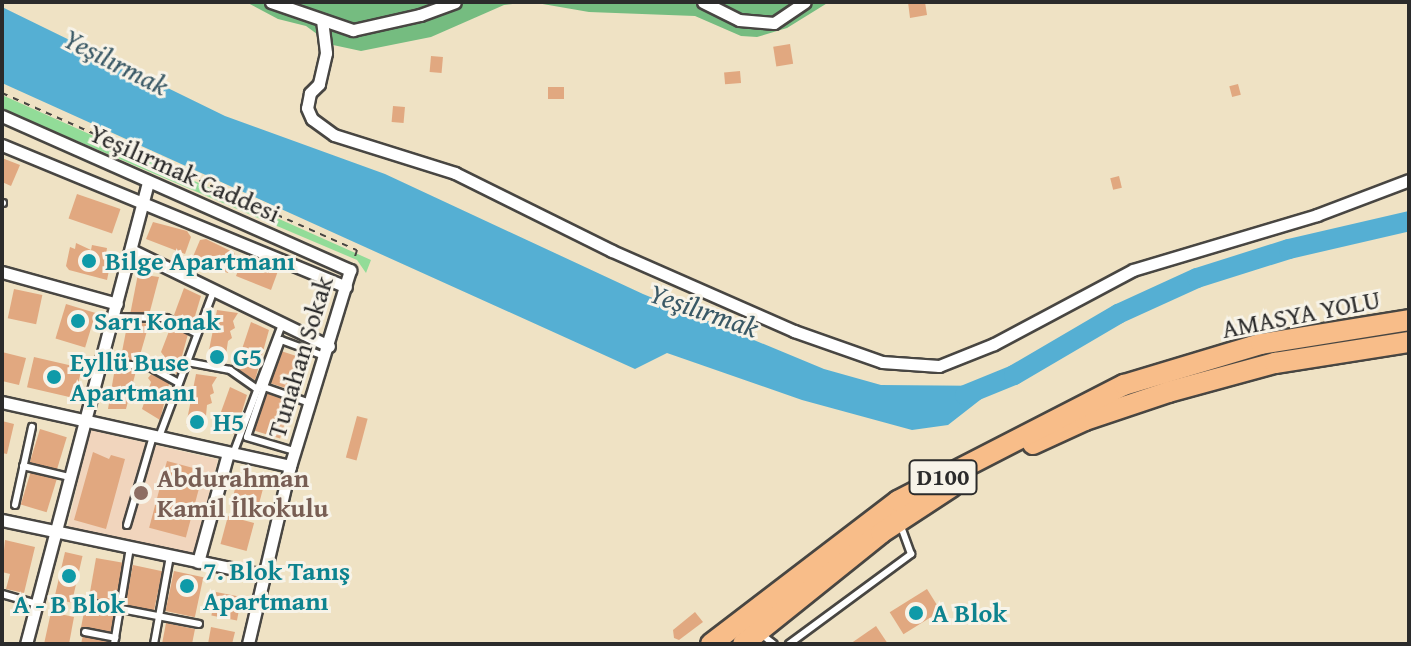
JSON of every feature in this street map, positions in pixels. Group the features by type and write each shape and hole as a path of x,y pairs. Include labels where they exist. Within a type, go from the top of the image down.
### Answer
{"highway":[{"name":"AMASYA YOLU","path":"1207,370 1261,344 1409,320"},
{"name":"D100","path":"711,644 898,501 1124,385 1207,370 1275,363 1409,342"},
{"name":"D100","path":"758,640 900,520 940,492 1085,420 1207,370"}],"street":[{"path":"271,2 353,30 420,15 455,2"},
{"path":"703,2 739,20 774,23 805,2"},
{"path":"322,20 326,53 319,84 310,93 307,108 312,119 334,135 455,173 668,276 794,331 882,362 939,366 994,344 1133,270 1317,215 1409,180"},
{"name":"Yeşilırmak Caddesi","path":"2,116 350,270"},
{"path":"2,145 346,287"},
{"path":"26,644 82,420 117,304 148,182"},
{"path":"131,250 282,324 327,351"},
{"name":"Tunahan Sokak","path":"248,644 294,451 350,270"},
{"path":"2,272 117,304"},
{"path":"2,402 290,466"},
{"path":"198,562 230,453"},
{"path":"2,520 262,575"}],"lane":[{"path":"127,525 156,437 214,290"},
{"path":"112,317 166,318 197,334"},
{"path":"282,324 247,437 294,451"},
{"path":"230,453 281,340 327,351"},
{"path":"187,362 230,370 261,388 310,403"},
{"path":"99,363 148,366 179,383"},
{"path":"15,505 32,427"},
{"path":"23,466 69,477"},
{"path":"789,644 911,554 900,520"},
{"path":"85,632 115,641 130,547"},
{"path":"154,644 170,556"},
{"path":"2,594 37,604"},
{"path":"90,603 199,624"}],"path":[{"path":"2,93 357,250 350,270"}],"shaded area":[{"name":"Abdurahman Kamil İlkokulu","path":"90,430 218,459 195,556 68,526"}],"green space":[{"path":"246,2 531,2 504,5 431,37 361,51 319,42 317,34 306,26 278,19"},
{"path":"531,2 829,2 787,28 757,37 741,36 695,16 589,12"},
{"path":"2,95 371,260 366,273 357,260 2,109"}],"water":[{"path":"2,7 225,116 385,174 643,294 824,369 881,385 998,386 948,425 912,430 802,400 667,353 635,369 2,83"}],"building":[{"path":"908,2 925,2 927,15 910,18"},
{"path":"790,44 793,64 776,66 773,47"},
{"path":"431,56 443,57 442,73 430,72"},
{"path":"740,71 741,83 725,84 724,72"},
{"path":"1238,84 1241,95 1232,97 1229,86"},
{"path":"548,87 564,87 564,99 548,99"},
{"path":"393,106 405,107 404,123 392,122"},
{"path":"2,158 20,165 11,186 2,182"},
{"path":"1119,176 1122,188 1113,190 1110,178"},
{"path":"77,194 120,209 112,234 69,219"},
{"path":"153,222 187,231 191,237 185,254 146,239"},
{"path":"206,239 235,253 228,273 192,259 200,240"},
{"name":"Bilge Apartmanı","path":"76,243 91,250 92,245 107,248 106,255 112,256 107,280 69,270 66,266 70,247 75,249"},
{"path":"243,257 274,266 278,271 271,290 236,276"},
{"path":"138,274 159,277 149,315 130,315"},
{"path":"184,288 201,296 192,326 174,315"},
{"path":"14,289 42,295 36,324 8,318"},
{"name":"Sarı Konak","path":"66,304 96,313 85,347 55,338"},
{"path":"217,310 238,313 233,321 235,328 230,331 232,338 228,341 225,361 207,360"},
{"path":"128,321 149,324 138,362 120,362"},
{"path":"251,322 269,330 255,380 237,369 245,353 242,349"},
{"path":"171,326 188,334 177,374 159,362 164,356 161,352"},
{"path":"281,351 305,359 294,391 270,383"},
{"path":"2,352 26,358 19,385 2,381"},
{"name":"Eyllü Buse Apartmanı","path":"34,357 82,368 75,398 27,387"},
{"path":"115,368 136,371 126,409 108,409"},
{"path":"153,372 170,380 160,420 142,409 151,382 148,378"},
{"path":"196,374 217,377 212,385 214,393 210,395 212,403 207,405 205,426 186,425"},
{"path":"230,387 247,395 235,435 217,423"},
{"path":"265,392 292,400 280,438 253,430"},
{"path":"357,416 368,419 356,460 346,458"},
{"path":"2,421 14,424 7,454 2,453"},
{"path":"40,429 67,437 57,471 30,462"},
{"path":"93,452 109,459 111,455 125,459 106,529 74,520"},
{"path":"167,461 204,471 186,537 149,528"},
{"path":"31,471 57,479 47,512 21,504"},
{"path":"239,474 265,481 258,509 231,502"},
{"path":"228,516 254,523 247,551 220,544"},
{"path":"5,540 35,547 24,593 6,589 10,574 2,572"},
{"name":"A - B Blok","path":"65,552 83,556 72,603 54,599"},
{"path":"96,558 125,563 118,602 89,597"},
{"path":"133,565 162,571 154,611 124,605"},
{"name":"7. Blok Tanış Apartmanı","path":"174,571 203,577 195,617 165,611"},
{"name":"A Blok","path":"927,589 941,611 903,634 890,612"},
{"path":"216,592 242,597 237,621 211,616"},
{"path":"85,607 115,613 111,635 81,629"},
{"path":"51,612 74,617 69,644 44,644"},
{"path":"695,612 703,622 679,640 674,638 673,630"},
{"path":"166,623 195,629 192,644 162,644"},
{"path":"876,626 888,644 850,644"},
{"path":"211,627 235,632 232,644 208,644"},
{"path":"83,635 112,640 112,644 81,644"}],"waterway":[{"name":"Yeşilırmak","path":"965,395 1014,375 1118,314 1197,278 1289,249 1409,221"}],"place":[{"name":"Bilge Apartmanı","path":"89,261"},
{"name":"Sarı Konak","path":"78,321"},
{"name":"G5","path":"217,357"},
{"name":"Eyllü Buse Apartmanı","path":"54,377"},
{"name":"H5","path":"197,422"},
{"name":"Abdurahman Kamil İlkokulu","path":"141,493"},
{"name":"A - B Blok","path":"69,576"},
{"name":"7. Blok Tanış Apartmanı","path":"187,586"},
{"name":"A Blok","path":"916,613"}]}
